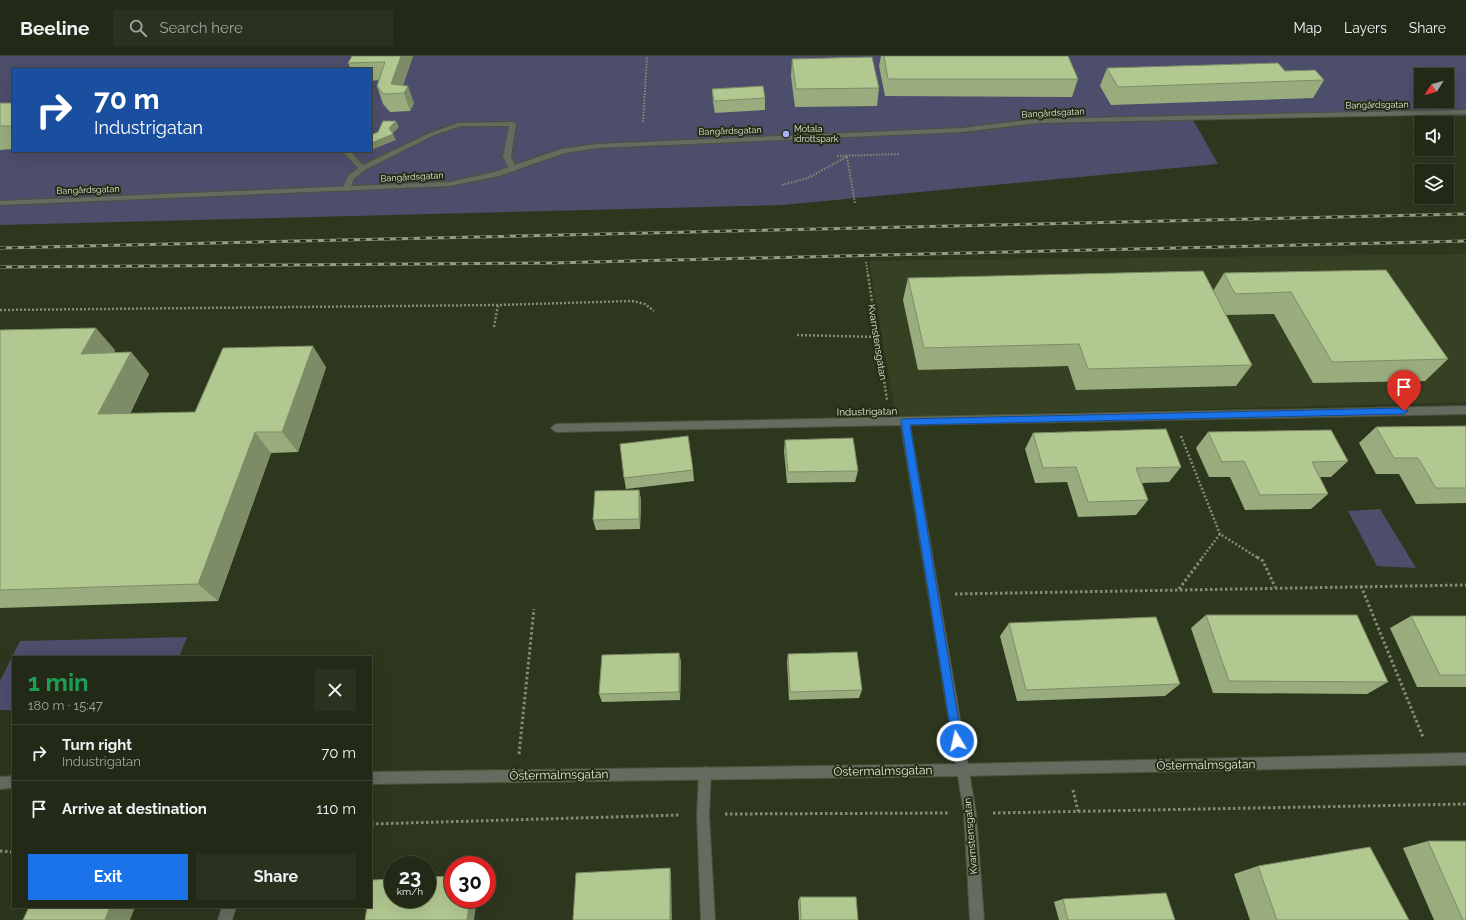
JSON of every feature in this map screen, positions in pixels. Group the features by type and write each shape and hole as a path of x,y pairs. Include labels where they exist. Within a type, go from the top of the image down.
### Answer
{"street":[{"name":"Bangårdsgatan","path":"0,203 450,184 513,168 564,150 597,146 962,130 1038,121 1466,112"},
{"path":"346,189 351,178 362,168 404,147 460,124 514,124 507,157 513,168"},
{"path":"347,152 362,168"},
{"name":"Industrigatan","path":"556,428 1466,410"},
{"name":"Kvarnstensgatan","path":"905,421 970,813 977,920"},
{"name":"Östermalmsgatan","path":"372,778 962,770 1466,759"},
{"path":"704,773 703,815 708,920"},
{"path":"0,783 12,782"},
{"path":"225,920 229,908"}],"path":[{"path":"642,122 647,56"},
{"path":"782,185 800,182 847,157 855,203"},
{"name":"Kvarnstensgatan","path":"866,262 876,337 890,422"},
{"path":"0,310 498,305 632,301 645,304 654,311"},
{"path":"494,327 498,305"},
{"path":"797,335 876,337"},
{"path":"1173,416 1220,534 1263,562 1275,587"},
{"path":"1178,589 1220,534"},
{"path":"933,594 1275,587 1466,585"},
{"path":"1361,586 1433,760"},
{"path":"517,776 534,609"},
{"path":"372,824 703,815 970,813 1466,804"},
{"path":"0,851 12,852"}],"shaded area":[{"name":"Motala idrottspark","path":"0,56 1466,56 1466,116 1191,116 1218,164 782,205 0,225"},
{"path":"1466,254 1466,402 896,417 869,261"},
{"path":"1380,509 1416,568 1377,566 1348,511"},
{"path":"187,637 179,656 12,656 20,641"},
{"path":"12,657 12,710 0,710 0,681"}],"building":[{"path":"352,56 401,56 391,84 408,86 404,93 383,94 377,86 385,62 348,63"},
{"path":"884,56 1068,56 1078,79 888,79"},
{"path":"872,57 879,88 796,89 792,59"},
{"path":"1278,63 1285,71 1315,70 1324,80 1118,87 1107,68"},
{"path":"763,86 765,98 714,101 712,89"},
{"path":"0,103 12,103 12,126 0,126"},
{"path":"383,121 396,121 389,128 393,134 372,143 372,135 378,132"},
{"path":"1386,270 1448,359 1332,362 1291,292 1235,294 1224,273"},
{"path":"1203,271 1252,365 1088,369 1079,344 924,348 908,278"},
{"path":"96,328 81,354 131,352 98,414 195,412 223,348 313,346 282,432 255,432 198,584 0,590 0,330"},
{"path":"1466,426 1466,488 1436,488 1418,458 1394,458 1376,427"},
{"path":"1166,429 1181,467 1136,468 1148,500 1088,502 1076,467 1043,468 1033,433"},
{"path":"1331,430 1348,461 1312,462 1328,494 1260,495 1244,461 1222,462 1208,432"},
{"path":"688,436 693,470 624,478 620,444"},
{"path":"853,438 858,471 788,472 785,440"},
{"path":"639,490 639,519 593,520 595,491"},
{"path":"1206,615 1357,615 1388,682 1229,681"},
{"path":"1411,616 1466,616 1466,675 1440,675"},
{"path":"1156,617 1180,684 1026,690 1009,623"},
{"path":"857,652 862,690 790,692 788,654"},
{"path":"679,653 679,692 599,694 602,655"},
{"path":"1428,841 1466,841 1466,920 1463,920"},
{"path":"1370,847 1409,920 1277,920 1258,866"},
{"path":"670,868 670,920 573,920 576,873"},
{"path":"444,876 444,908 469,908 467,920 365,920 367,908 372,908 372,880 384,879 384,908 436,908 436,877"},
{"path":"1166,893 1175,920 1068,920 1063,899"},
{"path":"800,897 856,897 858,920 801,920"},
{"path":"29,908 110,908 105,920 23,920"}],"railway":[{"path":"0,248 1466,214"},
{"path":"0,267 550,263 1466,241"}],"place":[{"name":"Motala idrottspark","path":"786,134"}],"route":[{"path":"957,741 905,421 1404,411"}]}
